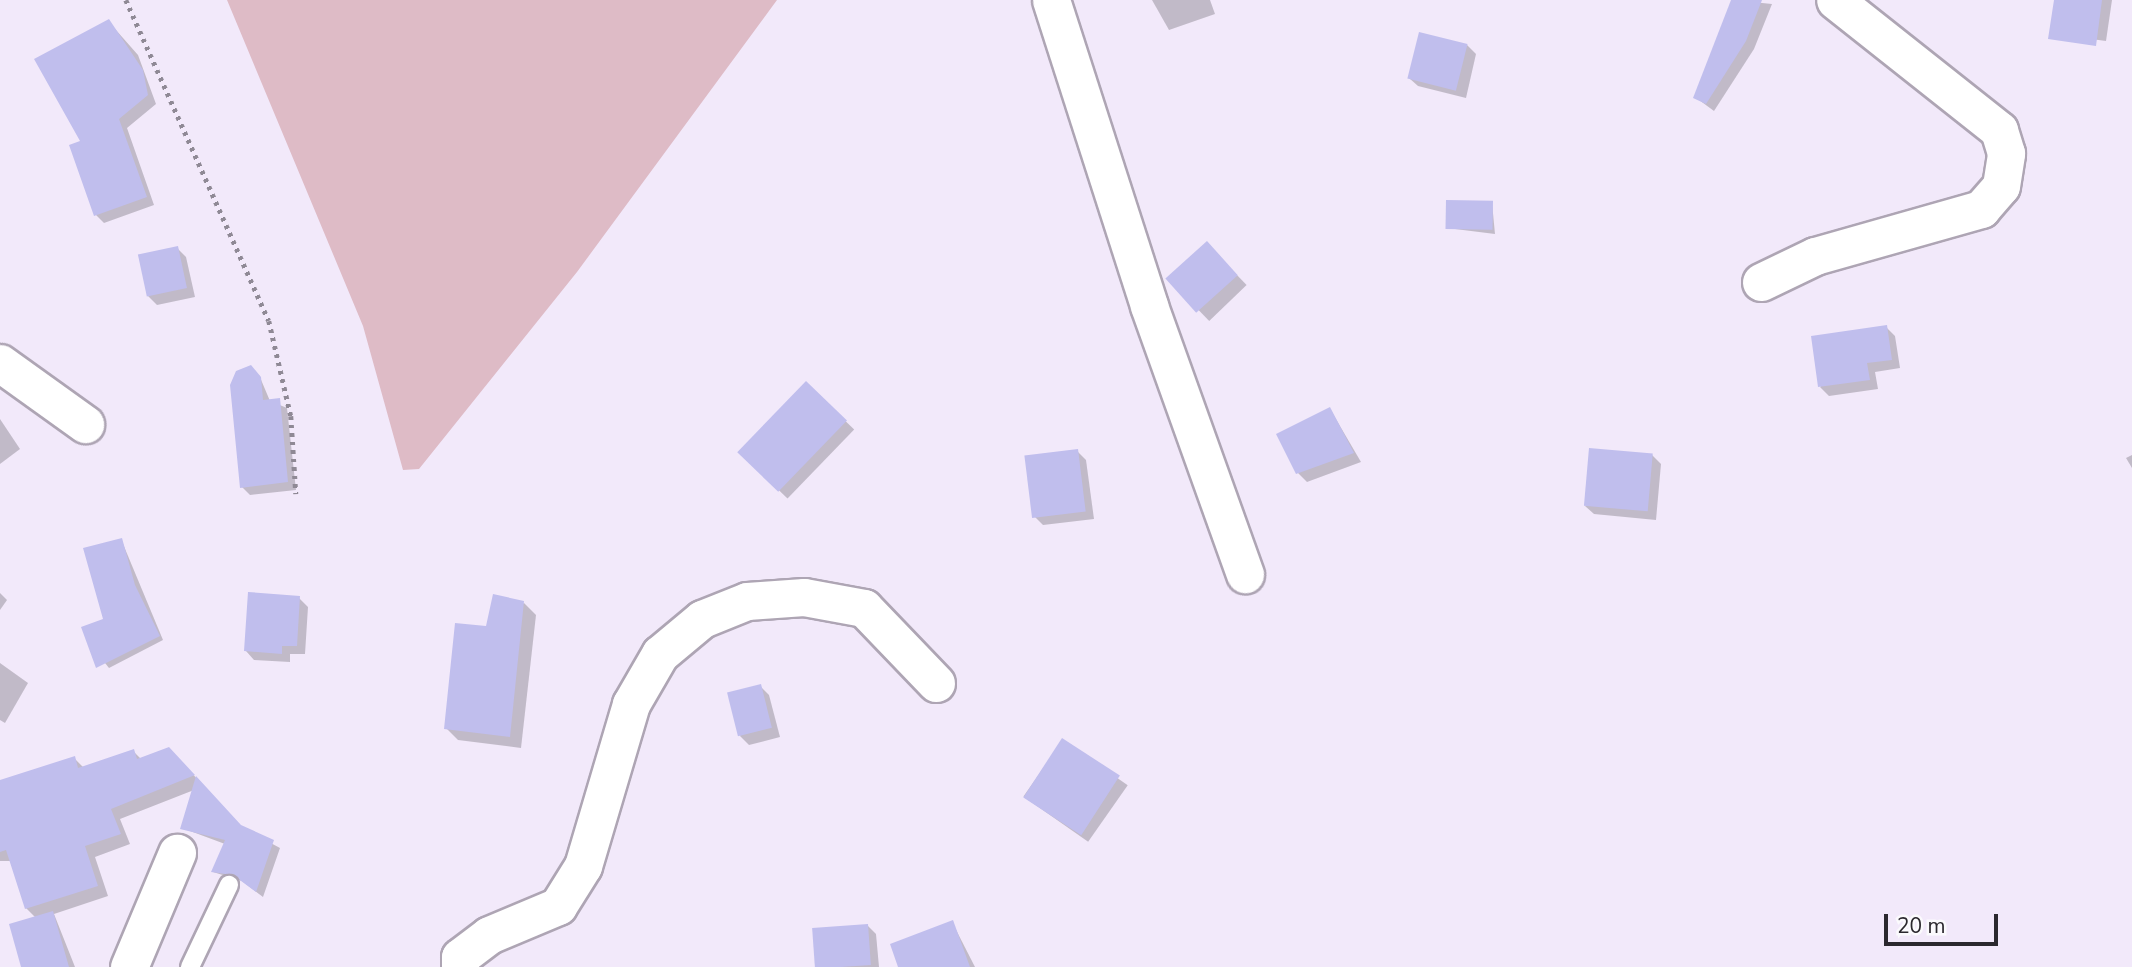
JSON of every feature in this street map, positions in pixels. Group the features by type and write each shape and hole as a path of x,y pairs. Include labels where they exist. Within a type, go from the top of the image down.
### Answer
{"street":[{"path":"1051,0 1149,306 1245,574"},
{"path":"1761,282 1815,256 1981,209 2001,186 2006,153 1999,130 1835,0"},
{"path":"0,363 85,424"},
{"path":"460,967 460,957 489,935 558,906 583,866 631,705 660,654 702,619 747,601 793,597 864,608 936,683"},
{"path":"128,967 177,853"}],"lane":[{"path":"190,967 229,886"}],"path":[{"path":"126,0 269,321 291,416 296,494"}],"shaded area":[{"path":"227,0 777,0 577,272 419,469 403,470 363,326"}],"building":[{"path":"1731,0 1762,0 1746,41 1706,104 1693,98"},
{"path":"2054,0 2102,0 2096,46 2048,39"},
{"path":"109,19 143,70 148,95 119,119 147,197 94,216 69,145 80,141 34,59"},
{"path":"1419,32 1468,44 1456,91 1407,79"},
{"path":"1446,200 1493,201 1492,230 1445,229"},
{"path":"1207,241 1238,275 1196,313 1165,278"},
{"path":"178,246 187,288 147,297 138,255"},
{"path":"1887,325 1892,360 1867,363 1870,380 1818,387 1811,336"},
{"path":"251,365 261,377 263,400 280,398 288,482 240,488 230,385 236,371"},
{"path":"806,381 847,421 778,492 737,452"},
{"path":"1330,407 1354,453 1296,474 1276,434"},
{"path":"1589,448 1653,454 1648,511 1584,506"},
{"path":"1078,449 1086,512 1032,518 1024,456"},
{"path":"122,538 135,585 160,636 96,668 81,627 103,619 83,548"},
{"path":"248,592 300,596 297,646 282,646 282,654 244,651"},
{"path":"493,594 524,601 510,737 444,729 455,623 486,626"},
{"path":"761,684 772,728 738,736 727,692"},
{"path":"1062,738 1120,776 1081,835 1023,798"},
{"path":"169,747 195,775 111,809 121,834 85,846 98,886 25,909 6,850 0,852 0,780 75,756 78,768 134,749 137,759"},
{"path":"196,776 241,825 274,840 256,892 233,875 211,872 225,840 180,829"},
{"path":"53,911 69,967 21,967 9,924"},
{"path":"953,920 970,967 898,967 890,944"},
{"path":"868,924 871,965 815,967 812,928"}]}
